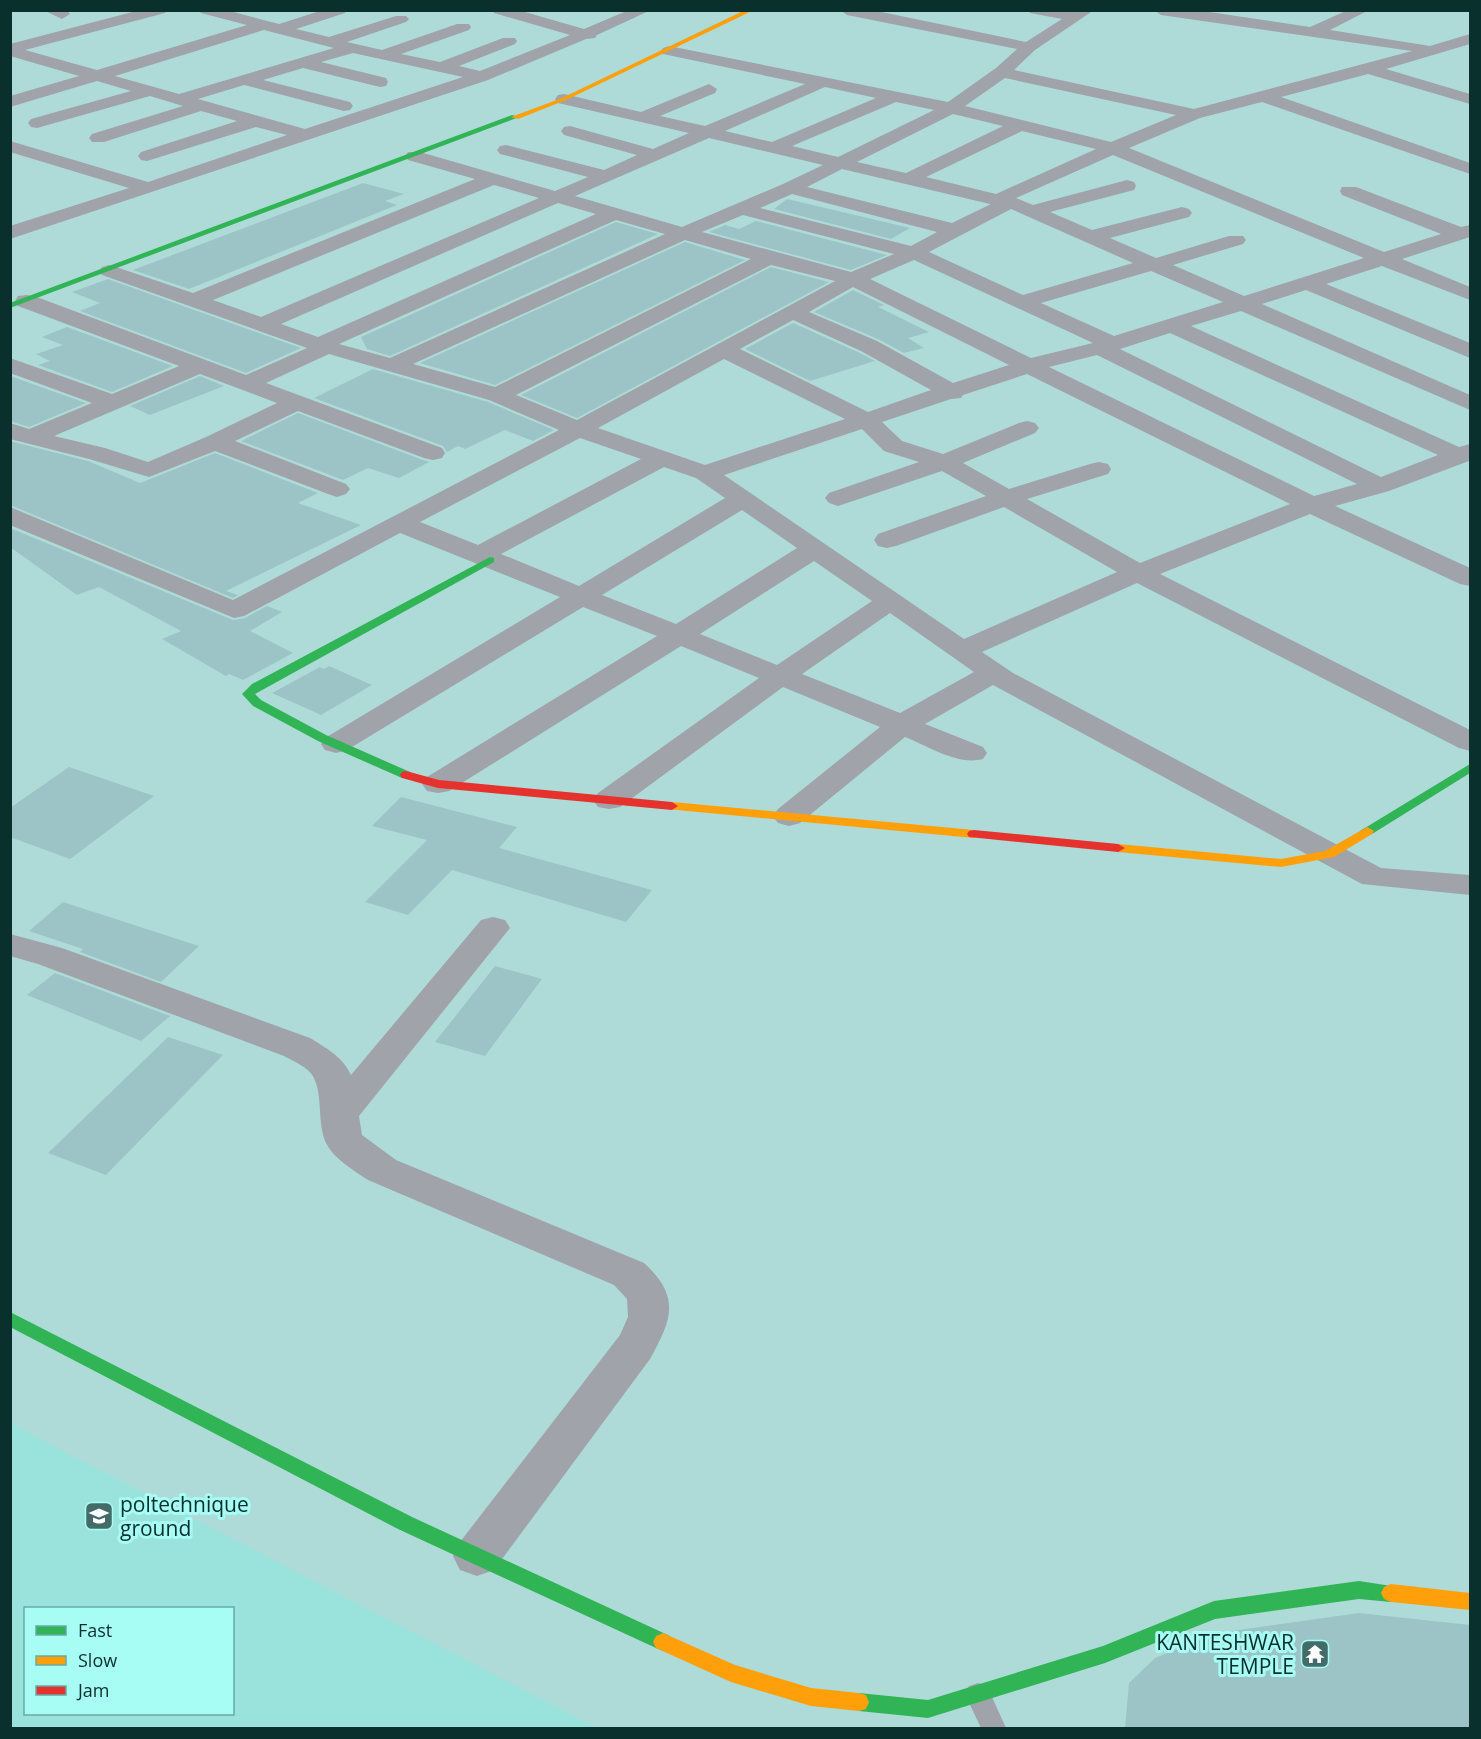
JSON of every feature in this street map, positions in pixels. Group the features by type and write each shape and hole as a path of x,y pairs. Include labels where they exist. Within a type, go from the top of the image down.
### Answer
{"street":[{"path":"10,50 160,10"},
{"path":"206,10 352,48 482,76"},
{"path":"228,16 247,10"},
{"path":"10,102 210,42 340,10"},
{"path":"10,233 482,76 589,35 644,10"},
{"path":"18,303 109,271 564,99 751,10"},
{"path":"847,10 1029,47"},
{"path":"1035,10 1082,14"},
{"path":"1161,10 1311,32 1470,51"},
{"path":"1330,10 1355,13"},
{"path":"502,11 589,35"},
{"path":"1311,32 1355,13"},
{"path":"390,366 686,232 790,188 951,108 1002,72 1029,47 1082,14"},
{"path":"331,42 401,19"},
{"path":"385,54 463,27"},
{"path":"180,34 210,42"},
{"path":"10,514 234,610 579,429 853,279 914,253 1003,201 1113,148 1194,114 1368,69 1470,39"},
{"path":"442,67 509,41"},
{"path":"180,99 352,48"},
{"path":"10,50 51,64 305,135"},
{"path":"125,50 154,58"},
{"path":"669,51 951,108 1113,148 1470,294"},
{"path":"302,63 381,82"},
{"path":"21,72 51,64"},
{"path":"1368,69 1470,99"},
{"path":"1002,72 1194,114"},
{"path":"244,80 344,106"},
{"path":"265,323 558,195 712,132 823,82"},
{"path":"645,116 709,89"},
{"path":"37,123 149,91"},
{"path":"775,147 895,96"},
{"path":"1263,96 1470,169"},
{"path":"564,99 1003,201 1031,211 1470,403"},
{"path":"98,138 202,105"},
{"path":"147,156 256,121"},
{"path":"908,179 1020,125"},
{"path":"570,131 657,154"},
{"path":"10,146 148,188"},
{"path":"506,150 607,176"},
{"path":"414,156 492,179 558,195 770,258 853,279 1311,505 1470,578"},
{"path":"19,165 45,157"},
{"path":"195,300 492,179"},
{"path":"1031,211 1127,186"},
{"path":"790,188 954,230"},
{"path":"1348,191 1465,232"},
{"path":"742,209 914,253 1022,302 1380,486"},
{"path":"247,384 324,346 616,213"},
{"path":"1089,237 1182,213"},
{"path":"705,473 953,393 1030,365 1107,346 1173,326 1465,232"},
{"path":"1022,302 1236,240"},
{"path":"497,395 770,258"},
{"path":"109,271 265,323 324,346 497,395 579,429 705,473 994,673 1329,854 1374,878 1470,885"},
{"path":"1307,283 1470,351"},
{"path":"18,303 201,365 434,453"},
{"path":"794,312 869,346 953,393"},
{"path":"1173,326 1465,454"},
{"path":"724,350 866,420 893,446 944,462 1138,573 1470,742"},
{"path":"10,365 111,402"},
{"path":"20,434 111,402 201,365"},
{"path":"20,434 96,453 149,470 215,442 297,402"},
{"path":"838,498 944,462 1027,428"},
{"path":"215,442 337,489"},
{"path":"962,650 1138,573 1311,505 1380,486 1465,454"},
{"path":"662,458 256,687 249,694 257,703 336,744 417,780 438,784 1281,863 1329,854 1470,768"},
{"path":"887,540 1005,498 1099,469"},
{"path":"336,744 742,499"},
{"path":"399,523 972,753"},
{"path":"438,784 679,636 814,549"},
{"path":"609,800 780,676 890,601"},
{"path":"789,816 902,725 994,673"},
{"path":"339,1114 493,928"},
{"path":"10,945 50,956 297,1047 319,1060 332,1072 344,1140 360,1155 382,1170 629,1274 643,1285 651,1301 648,1325 635,1347 477,1556"},
{"path":"10,1319 405,1523 731,1674 811,1697 928,1709 1105,1654 1214,1610 1359,1590 1470,1602"}],"lane":[{"path":"977,1694 994,1728"}],"shaded area":[{"name":"poltechnique ground","path":"10,1424 11,1424 597,1728 11,1728"}],"building":[{"path":"363,183 404,194 385,201 397,205 189,289 133,270"},
{"path":"787,199 910,228 891,239 774,209"},
{"path":"756,221 887,255 851,270 709,232 725,225 739,229"},
{"path":"616,222 658,234 390,356 367,349 361,337"},
{"path":"685,242 745,260 495,385 420,363"},
{"path":"771,267 829,282 577,418 521,395"},
{"path":"108,279 301,348 246,373 80,311 100,303 72,292"},
{"path":"853,290 884,305 878,307 929,332 908,338 924,348 904,353 878,339 814,312"},
{"path":"793,323 875,361 810,381 745,349"},
{"path":"67,327 173,366 112,392 38,365 50,361 36,354 63,345 42,337"},
{"path":"373,369 488,402 554,430 533,441 505,430 465,449 458,446 447,452 443,446 314,398"},
{"path":"10,376 86,403 29,427 10,421"},
{"path":"200,376 224,386 150,415 130,406"},
{"path":"298,413 429,462 399,478 368,468 343,480 241,441"},
{"path":"10,441 88,461 140,483 215,453 318,493 298,503 361,525 226,591 238,595 233,598 10,505"},
{"path":"10,528 233,620 245,618 267,606 282,612 250,631 293,653 243,680 229,674 226,676 162,639 181,631 99,587 77,595 10,547"},
{"path":"329,666 372,685 321,715 272,693 320,667 324,669"},
{"path":"69,767 154,796 70,859 10,837 10,808"},
{"path":"401,797 517,827 499,848 652,890 626,922 452,870 408,915 365,902 427,840 372,826"},
{"path":"63,902 199,946 161,982 80,952 83,949 29,931"},
{"path":"495,966 542,979 485,1056 435,1042"},
{"path":"55,973 170,1016 141,1041 27,995"},
{"path":"168,1037 223,1055 106,1175 48,1153"},
{"name":"KANTESHWAR TEMPLE","path":"1359,1613 1470,1625 1470,1728 1125,1728 1129,1683 1155,1658 1218,1633"}],"traffic: fast":[{"path":"10,306 515,117"},
{"path":"406,775 322,738 257,703 248,694 256,687 490,560"},
{"path":"1367,831 1470,768"},
{"path":"10,1319 405,1523 663,1642"},
{"path":"859,1702 928,1709 1105,1654 1214,1610 1359,1590 1391,1593"}],"traffic: slow":[{"path":"515,117 564,99 751,10"},
{"path":"672,806 974,834"},
{"path":"1118,848 1281,863 1329,854 1367,831"},
{"path":"1391,1593 1470,1602"},
{"path":"663,1642 731,1673 811,1697 859,1702"}],"traffic: jam":[{"path":"406,775 438,784 672,806"},
{"path":"974,834 1118,848"}],"place":[{"name":"poltechnique ground","path":"99,1516"},
{"name":"KANTESHWAR TEMPLE","path":"1315,1654"}]}
